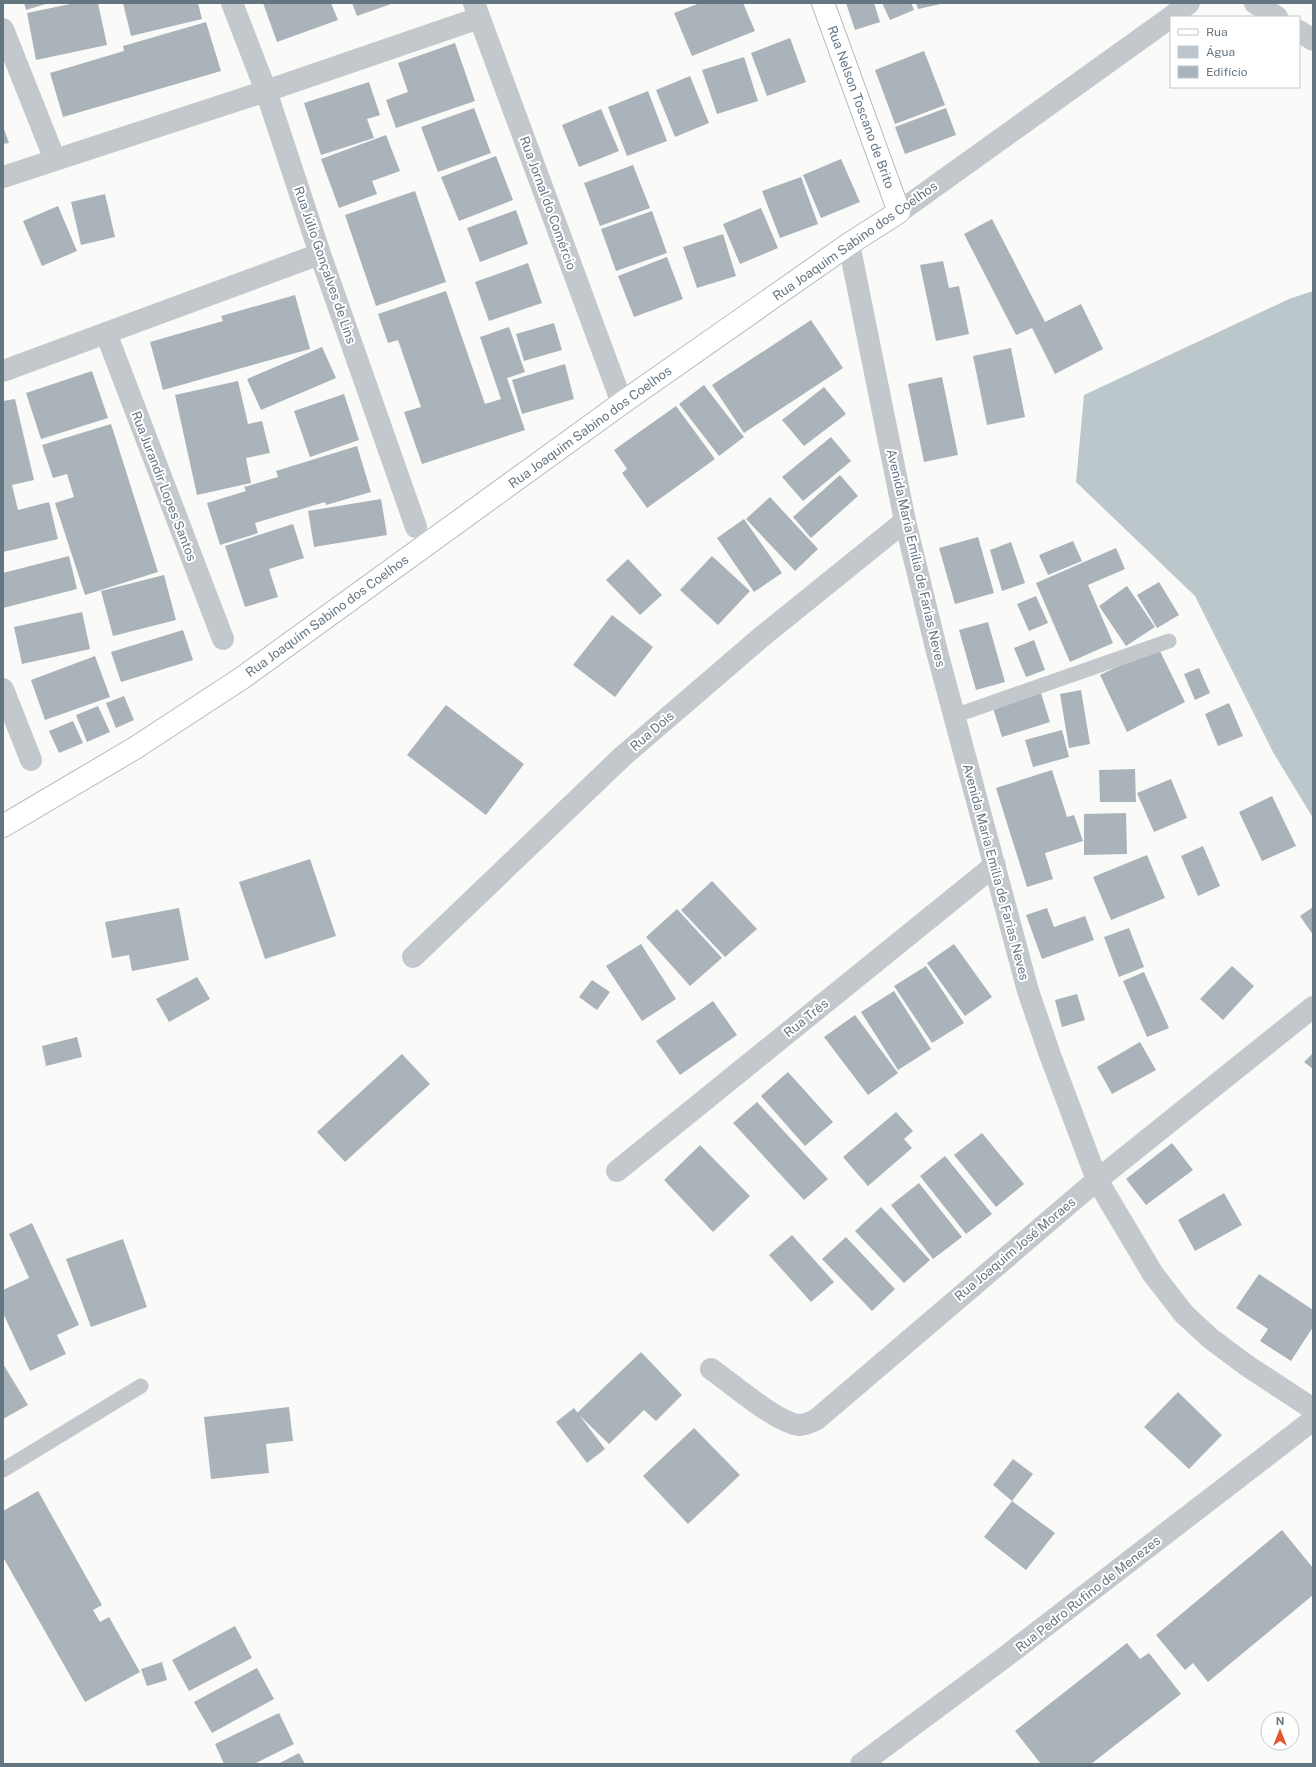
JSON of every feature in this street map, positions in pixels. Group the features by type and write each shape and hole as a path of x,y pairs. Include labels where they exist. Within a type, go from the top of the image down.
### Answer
{"main road":[{"name":"Rua Nelson Toscano de Brito","path":"823,3 899,212"},
{"name":"Rua Joaquim Sabino dos Coelhos","path":"3,826 135,748 242,678 622,402 849,244 899,212"}],"street":[{"name":"Rua Júlio Gonçalves de Lins","path":"232,3 266,91 320,254 416,527"},
{"name":"Rua Joaquim Sabino dos Coelhos","path":"899,212 1168,14 1189,3"},
{"path":"1255,3 1275,16"},
{"path":"3,177 266,91 477,11"},
{"name":"Rua Jornal do Comércio","path":"477,11 622,402"},
{"path":"3,29 55,160"},
{"path":"1300,32 1313,40"},
{"name":"Avenida Maria Emilia de Farias Neves","path":"849,244 905,521 954,716 1028,991 1050,1055 1097,1180 1153,1274 1184,1314 1210,1338 1246,1365 1313,1410"},
{"path":"3,371 320,254"},
{"name":"Rua Jurandir Lopes Santos","path":"106,333 223,639"},
{"name":"Rua Dois","path":"413,957 623,756 759,639 905,521"},
{"path":"3,689 30,760"},
{"name":"Rua Três","path":"617,1171 995,865"},
{"name":"Rua Joaquim José Moraes","path":"711,1369 787,1422 799,1424 811,1422 833,1406 898,1348 1097,1180 1313,1007"},
{"name":"Rua Pedro Rufino de Menezes","path":"861,1764 1005,1657 1313,1420"}],"lane":[{"path":"954,716 1169,641"},
{"path":"3,1470 140,1386"}],"water":[{"path":"1313,291 1313,818 1273,752 1195,596 1076,482 1084,395 1289,299"}],"building":[{"path":"24,3 49,3 26,10"},
{"path":"75,3 98,3 107,45 36,60 27,13"},
{"path":"123,3 198,3 202,19 131,36"},
{"path":"263,3 331,3 338,20 277,42"},
{"path":"352,3 394,3 357,16"},
{"path":"700,3 743,3 755,31 692,56 674,13"},
{"path":"846,3 874,3 880,22 855,30"},
{"path":"882,3 911,3 914,10 890,20"},
{"path":"916,3 941,3 941,4 918,9"},
{"path":"206,22 221,71 63,117 50,73 124,51 123,46"},
{"path":"790,38 806,82 767,96 751,53"},
{"path":"455,43 475,101 396,128 386,100 408,92 398,63"},
{"path":"924,51 945,105 895,124 875,70"},
{"path":"744,57 758,101 717,114 702,70"},
{"path":"690,76 709,123 675,137 656,90"},
{"path":"369,82 380,115 367,119 374,138 321,155 304,103"},
{"path":"648,91 667,141 627,156 608,107"},
{"path":"474,108 491,153 438,172 421,127"},
{"path":"946,108 956,135 905,154 895,127"},
{"path":"601,109 619,151 579,167 562,125"},
{"path":"3,126 9,143 3,144"},
{"path":"386,135 400,171 372,181 377,194 339,208 321,159"},
{"path":"496,156 513,200 459,221 441,177"},
{"path":"841,159 860,202 821,218 803,175"},
{"path":"633,165 650,208 600,226 584,183"},
{"path":"801,177 818,224 780,238 762,191"},
{"path":"415,191 446,282 376,306 345,215"},
{"path":"105,194 115,237 81,245 71,202"},
{"path":"58,206 77,251 42,266 23,221"},
{"path":"761,208 778,248 740,264 723,224"},
{"path":"516,210 528,244 480,262 467,228"},
{"path":"652,211 667,253 616,271 601,229"},
{"path":"992,219 1045,322 1081,304 1103,349 1055,374 1032,328 1016,335 964,234"},
{"path":"723,234 736,276 697,288 683,247"},
{"path":"667,257 683,299 634,317 618,276"},
{"path":"943,261 949,288 959,286 969,334 936,341 920,265"},
{"path":"528,263 542,303 489,321 475,282"},
{"path":"446,291 485,404 501,399 480,337 509,327 525,372 507,378 525,430 422,464 404,412 421,407 398,340 388,343 378,314"},
{"path":"295,295 310,349 163,390 150,342 223,321 221,316"},
{"path":"811,320 843,368 744,433 712,385"},
{"path":"554,323 562,350 524,361 516,334"},
{"path":"322,347 336,378 261,410 247,379"},
{"path":"1011,348 1025,417 987,425 973,356"},
{"path":"565,364 574,399 522,414 512,380"},
{"path":"92,371 108,418 41,439 26,393"},
{"path":"942,377 958,455 924,462 908,384"},
{"path":"238,381 248,424 262,421 270,453 246,458 251,483 197,495 175,395"},
{"path":"704,385 744,437 719,456 679,404"},
{"path":"824,387 846,414 804,446 782,420"},
{"path":"344,394 359,440 310,457 294,411"},
{"path":"15,399 34,480 12,485 18,510 49,502 58,539 3,552 3,401"},
{"path":"676,406 715,459 647,508 622,473 627,469 614,450"},
{"path":"111,424 158,572 85,595 55,503 74,497 67,474 53,478 42,445"},
{"path":"831,437 851,461 803,501 782,477"},
{"path":"357,446 371,492 326,505 325,502 255,523 258,533 220,545 207,503 246,491 244,487 278,477 276,471"},
{"path":"840,475 858,496 811,538 793,517"},
{"path":"770,497 818,549 795,571 746,519"},
{"path":"381,499 387,535 314,547 308,511"},
{"path":"744,519 782,573 754,592 717,538"},
{"path":"293,524 304,558 269,569 278,597 245,607 225,546"},
{"path":"978,537 994,593 955,604 939,548"},
{"path":"1073,541 1082,561 1048,575 1039,555"},
{"path":"1011,542 1025,583 1002,591 990,550"},
{"path":"1116,548 1125,569 1088,585 1113,643 1070,662 1036,583"},
{"path":"69,556 77,589 3,608 3,573"},
{"path":"712,556 750,591 718,625 680,590"},
{"path":"628,559 662,595 640,615 606,580"},
{"path":"164,575 176,620 113,636 101,591"},
{"path":"1159,582 1179,615 1157,628 1137,595"},
{"path":"1127,586 1155,627 1126,646 1099,606"},
{"path":"1036,596 1048,623 1029,631 1017,604"},
{"path":"82,612 90,649 22,664 14,627"},
{"path":"612,615 653,647 615,697 573,665"},
{"path":"988,622 1005,682 976,690 959,630"},
{"path":"183,630 193,660 121,682 111,652"},
{"path":"1034,640 1045,670 1026,677 1014,648"},
{"path":"1158,647 1185,702 1127,732 1100,675"},
{"path":"95,656 110,697 45,720 31,680"},
{"path":"1199,668 1210,693 1195,700 1184,674"},
{"path":"1040,690 1050,722 1002,737 992,705"},
{"path":"1081,690 1090,744 1069,748 1060,694"},
{"path":"124,696 134,720 116,728 106,703"},
{"path":"1229,703 1243,736 1218,746 1205,714"},
{"path":"446,705 524,764 486,815 407,755"},
{"path":"98,706 110,732 87,742 76,715"},
{"path":"73,721 83,743 59,753 49,731"},
{"path":"1062,730 1069,757 1033,767 1025,740"},
{"path":"1135,769 1136,802 1100,802 1099,770"},
{"path":"1052,770 1067,817 1074,815 1083,841 1045,853 1053,879 1027,887 996,788"},
{"path":"1171,779 1187,818 1154,832 1137,793"},
{"path":"1272,796 1296,846 1262,861 1239,812"},
{"path":"1126,813 1127,854 1084,855 1084,814"},
{"path":"1203,846 1220,886 1198,896 1181,856"},
{"path":"1147,855 1165,898 1111,920 1093,877"},
{"path":"310,859 336,936 265,959 239,882"},
{"path":"712,881 757,929 725,957 681,910"},
{"path":"1313,907 1313,935 1300,916"},
{"path":"179,908 189,960 132,971 129,955 112,958 105,922"},
{"path":"1047,908 1054,927 1085,916 1094,940 1042,959 1026,915"},
{"path":"677,909 722,958 690,986 646,937"},
{"path":"1129,928 1144,967 1119,977 1104,937"},
{"path":"641,944 676,999 642,1021 606,966"},
{"path":"954,944 992,997 965,1016 927,963"},
{"path":"926,966 964,1023 932,1043 894,986"},
{"path":"1232,966 1254,986 1223,1020 1200,999"},
{"path":"1144,972 1169,1028 1147,1037 1123,981"},
{"path":"197,977 210,999 169,1022 156,999"},
{"path":"592,980 610,992 597,1010 579,997"},
{"path":"894,991 931,1049 898,1070 861,1012"},
{"path":"1077,994 1085,1020 1062,1027 1055,1000"},
{"path":"713,1001 737,1035 680,1075 656,1041"},
{"path":"855,1015 898,1073 868,1095 824,1037"},
{"path":"77,1037 82,1057 46,1066 42,1046"},
{"path":"1140,1042 1156,1070 1112,1094 1097,1067"},
{"path":"1313,1053 1313,1069 1304,1062"},
{"path":"402,1054 430,1084 345,1162 317,1132"},
{"path":"788,1072 833,1122 805,1146 761,1096"},
{"path":"757,1102 828,1179 804,1200 733,1123"},
{"path":"896,1112 913,1131 904,1139 912,1148 868,1186 843,1157"},
{"path":"982,1133 1024,1184 996,1207 954,1155"},
{"path":"1172,1143 1193,1170 1146,1205 1126,1179"},
{"path":"700,1145 750,1196 713,1232 664,1180"},
{"path":"945,1156 992,1214 966,1234 920,1176"},
{"path":"919,1183 962,1237 933,1259 891,1205"},
{"path":"1224,1193 1242,1225 1195,1251 1178,1220"},
{"path":"881,1207 930,1260 904,1283 855,1231"},
{"path":"32,1223 79,1325 57,1335 66,1354 30,1371 3,1313 3,1290 29,1278 9,1234"},
{"path":"792,1235 834,1282 811,1302 769,1255"},
{"path":"846,1237 895,1289 872,1311 822,1259"},
{"path":"123,1239 147,1307 91,1327 66,1259"},
{"path":"1259,1274 1313,1310 1313,1327 1291,1361 1260,1341 1268,1329 1236,1308"},
{"path":"641,1352 682,1395 656,1421 644,1410 609,1444 577,1413"},
{"path":"3,1364 28,1405 3,1419"},
{"path":"1178,1392 1222,1435 1189,1469 1144,1427"},
{"path":"289,1407 293,1441 266,1444 269,1473 211,1479 204,1417"},
{"path":"574,1408 605,1449 587,1463 556,1422"},
{"path":"694,1428 740,1475 688,1524 643,1476"},
{"path":"1013,1459 1033,1474 1012,1501 993,1485"},
{"path":"38,1491 102,1605 93,1610 100,1622 109,1617 140,1672 85,1702 3,1557 3,1511"},
{"path":"1012,1501 1055,1533 1026,1570 984,1537"},
{"path":"1282,1530 1313,1568 1313,1595 1208,1682 1193,1663 1185,1670 1156,1635"},
{"path":"235,1626 252,1658 189,1691 172,1660"},
{"path":"1127,1643 1140,1659 1149,1653 1181,1694 1091,1764 1041,1764 1015,1731"},
{"path":"162,1662 167,1680 147,1686 141,1669"},
{"path":"257,1668 274,1699 212,1733 194,1702"},
{"path":"279,1713 294,1744 254,1764 224,1764 215,1744"},
{"path":"299,1753 305,1764 278,1764"}]}
